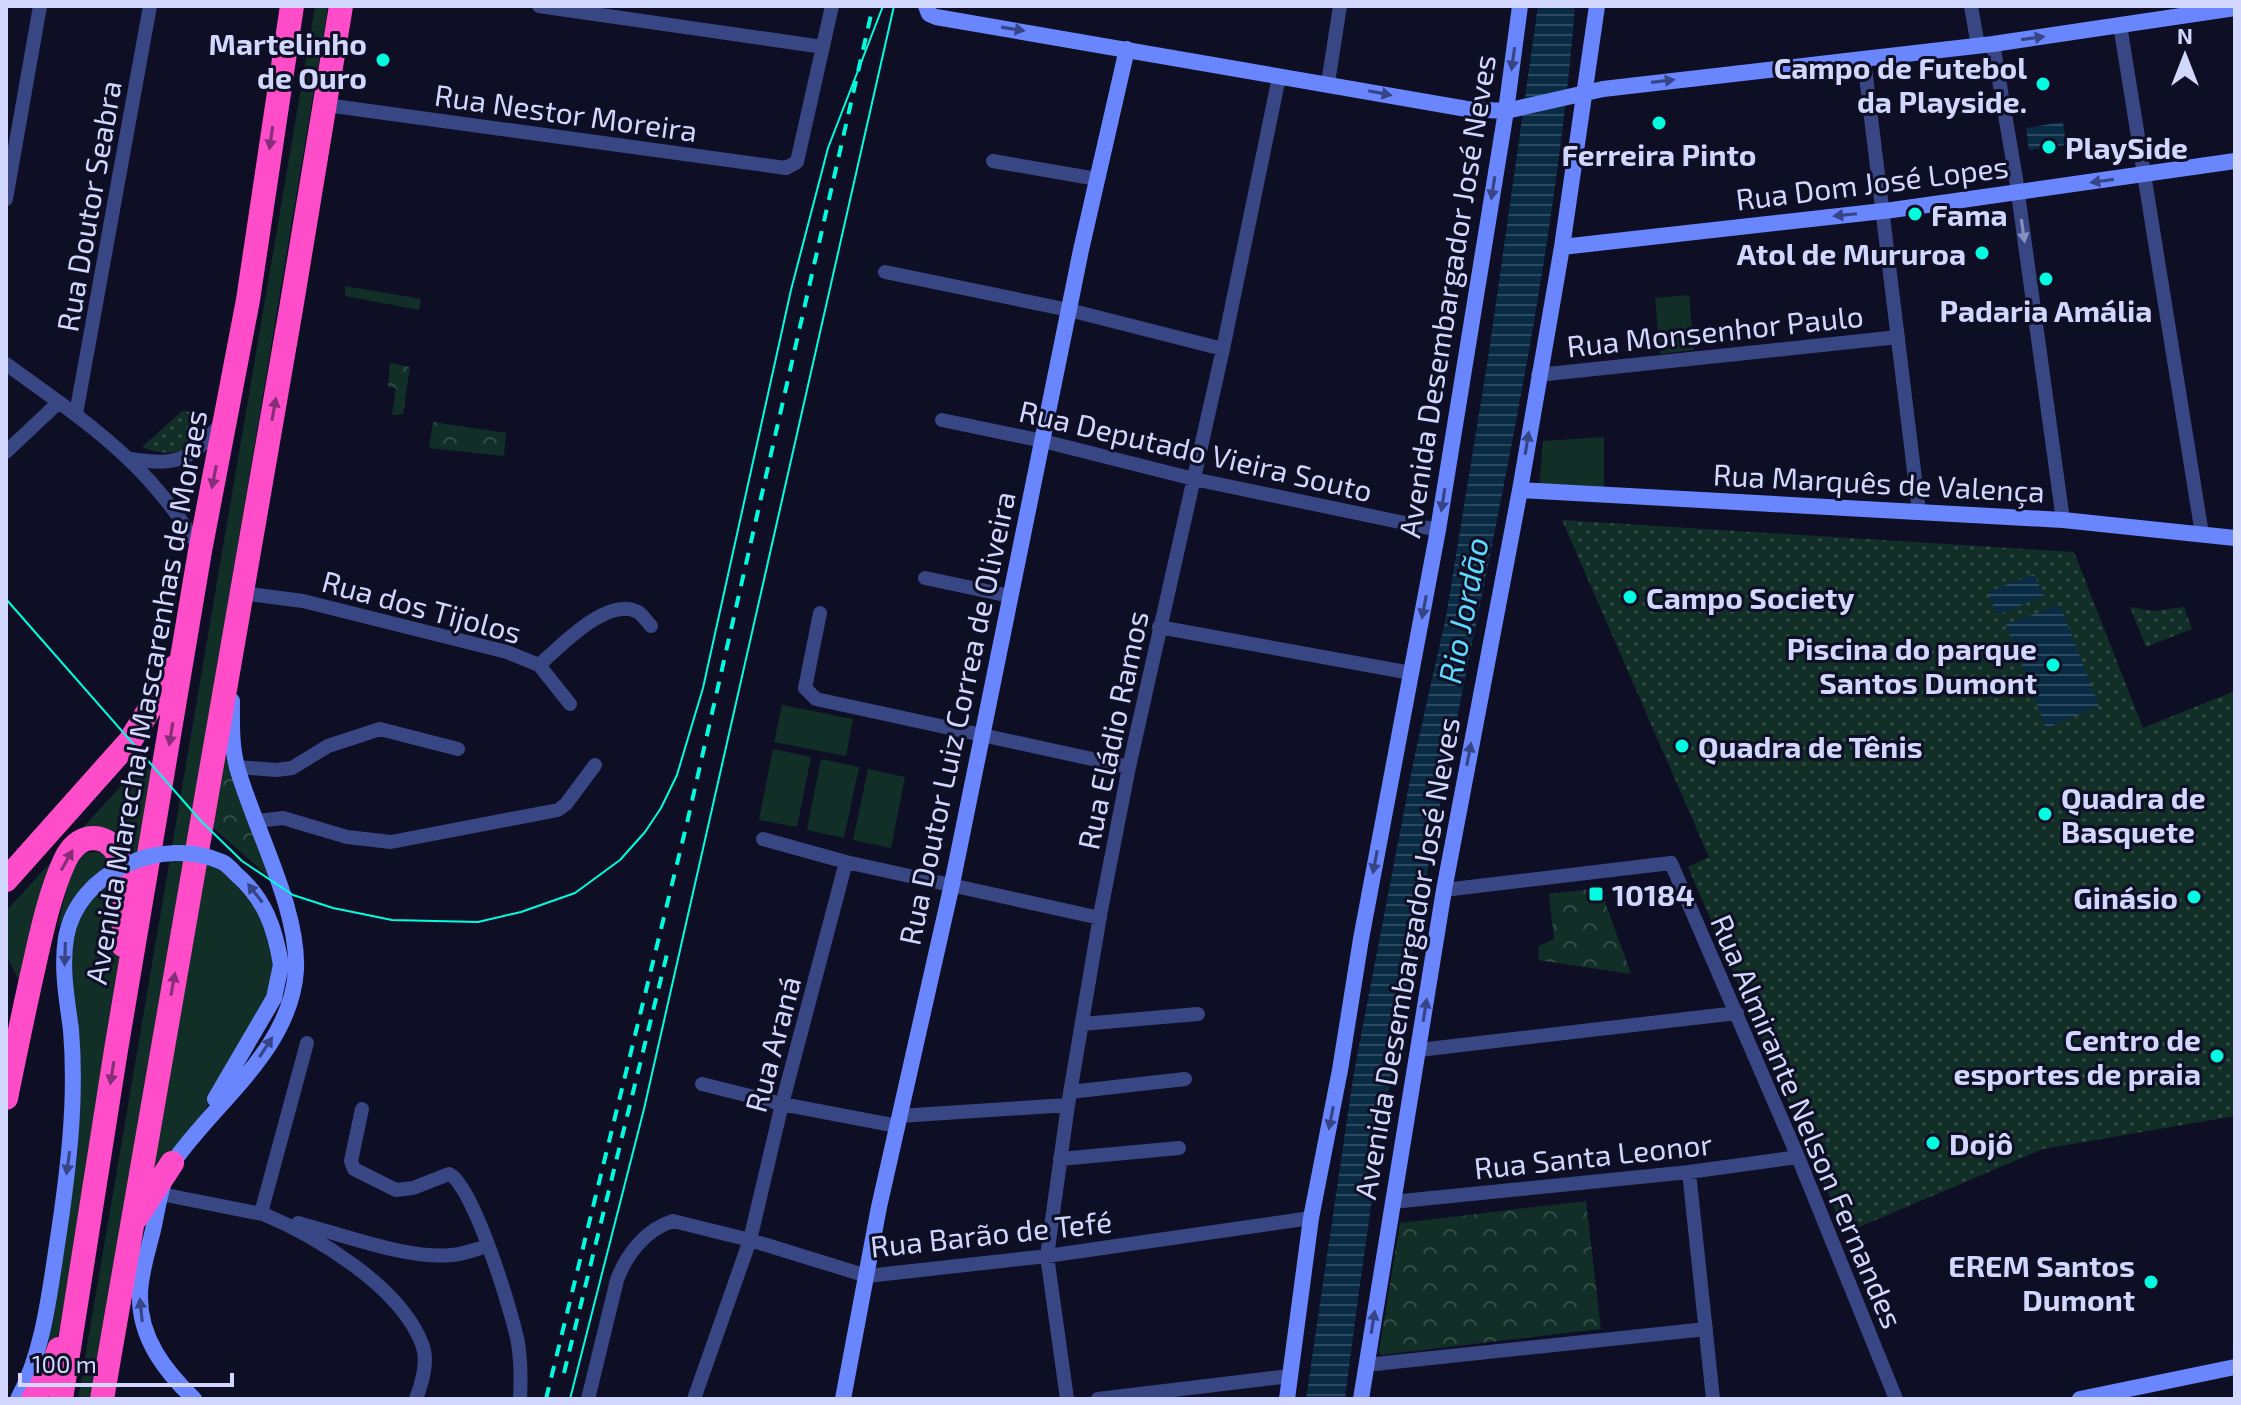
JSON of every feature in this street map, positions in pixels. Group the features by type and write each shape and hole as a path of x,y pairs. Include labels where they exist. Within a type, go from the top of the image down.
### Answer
{"highway":[{"name":"Avenida Marechal Mascarenhas de Moraes","path":"61,1399 107,1103 200,551 248,300 292,6"},
{"path":"102,1399 341,6"},
{"path":"6,880 62,821 130,741 185,649"},
{"path":"6,1098 42,932 58,877 67,856 79,842 93,838 109,843 117,852 125,875 123,1015"},
{"path":"131,1226 172,1163"},
{"path":"33,1399 53,1367 82,1270"}],"street":[{"path":"6,199 40,6"},
{"name":"Rua Doutor Seabra","path":"76,414 150,6"},
{"path":"539,6 823,47 832,6"},
{"path":"1328,83 1340,6"},
{"name":"Avenida Desembargador José Neves","path":"1287,1399 1311,1218 1513,110 1520,6"},
{"name":"Avenida Desembargador José Neves","path":"1361,1399 1444,890 1520,490 1562,247 1581,93 1597,6"},
{"path":"1971,6 1985,45 2018,192 2063,520"},
{"path":"931,12 1467,109 1513,110 1581,93 1985,45 2235,8"},
{"path":"2120,25 2202,534"},
{"name":"Rua Nestor Moreira","path":"326,105 786,168 797,162 823,47"},
{"name":"Rua Doutor Luiz Correa de Oliveira","path":"843,1399 898,1121 952,884 1069,310 1127,49"},
{"path":"1864,60 1919,512"},
{"name":"Rua Eládio Ramos","path":"1067,1399 1047,1256 1069,1098 1129,767 1223,349 1279,77"},
{"path":"993,161 1097,179"},
{"name":"Rua Dom José Lopes","path":"1562,247 1881,211 2235,161"},
{"path":"885,272 1069,310 1223,349"},
{"name":"Rua Monsenhor Paulo","path":"1538,375 1898,337"},
{"path":"6,364 76,414 131,459 179,515 200,551"},
{"path":"6,452 59,402"},
{"path":"131,459 158,463 189,456 205,443 225,418"},
{"name":"Rua Deputado Vieira Souto","path":"942,420 1043,441 1194,479 1438,530"},
{"name":"Rua Marquês de Valença","path":"1520,490 2063,520 2235,538"},
{"path":"925,578 1010,596"},
{"name":"Rua dos Tijolos","path":"241,593 303,601 507,652 539,665 570,704"},
{"path":"539,665 590,620 601,615 634,610 651,626"},
{"path":"820,613 805,688 816,699 1129,767"},
{"path":"194,1399 154,1353 142,1322 139,1293 161,1194 172,1163 261,1056 285,1018 293,994 295,946 280,888 237,767 231,737 235,623"},
{"path":"1159,627 1411,673"},
{"path":"237,767 292,768 328,746 380,729 458,749"},
{"path":"257,821 283,818 347,837 391,842 558,810 595,765"},
{"path":"763,839 846,862 1100,918"},
{"path":"18,1399 26,1383 46,1316 62,1212 74,1067 64,960 66,935 90,890 107,873 161,854 195,854 224,862 250,885 265,907 276,932 281,965 274,998 200,1129"},
{"name":"Rua Araná","path":"694,1399 750,1240 782,1104 846,862"},
{"name":"Rua Almirante Nelson Fernandes","path":"1444,890 1671,863 1798,1157 1896,1399"},
{"path":"1419,1050 1737,1013"},
{"path":"1082,1024 1198,1014"},
{"path":"261,1213 307,1043"},
{"path":"702,1084 782,1104 898,1121 1185,1079"},
{"path":"362,1109 351,1161 354,1169 396,1190 413,1188 444,1175 454,1175 479,1220 518,1340 520,1399"},
{"path":"1060,1159 1179,1148"},
{"name":"Rua Santa Leonor","path":"1392,1202 1689,1172 1798,1157"},
{"path":"1689,1172 1713,1399"},
{"path":"161,1194 261,1213 400,1250 451,1255 488,1246"},
{"path":"261,1213 312,1238 381,1285 400,1306 423,1345 425,1364 416,1399"},
{"name":"Rua Barão de Tefé","path":"588,1399 623,1263 634,1248 664,1224 673,1221 750,1240 867,1276 1047,1256 1311,1218"},
{"path":"1366,1365 1706,1329"},
{"path":"2080,1399 2235,1367"},
{"path":"1098,1399 1290,1376"}],"green space":[{"path":"315,6 328,6 95,1399 78,1399"},
{"path":"345,286 421,299 419,310 345,296"},
{"path":"1689,295 1694,350 1660,354 1655,298"},
{"path":"390,363 410,367 403,414 392,415 396,388 388,387"},
{"path":"182,411 201,413 200,426 191,444 184,450 165,453 142,447"},
{"path":"433,422 506,433 504,456 429,448"},
{"path":"1604,437 1604,487 1539,486 1543,441"},
{"path":"1562,520 2074,552 2143,728 2235,691 2235,1116 2043,1149 1845,1233 1688,867 1709,857"},
{"path":"2130,607 2154,611 2184,607 2192,629 2146,647"},
{"path":"782,705 853,719 846,756 774,742"},
{"path":"773,749 811,757 797,827 759,820"},
{"path":"225,752 268,876 210,825"},
{"path":"821,759 859,767 844,838 807,830"},
{"path":"143,762 154,774 140,854 134,858 123,846 70,843 19,981 6,955 6,911"},
{"path":"868,769 905,777 891,848 853,840"},
{"path":"84,853 110,855 118,862 78,896 57,928 73,862"},
{"path":"198,859 221,866 262,909 278,965 272,997 228,1075 136,1216"},
{"path":"108,874 131,903 79,1270 57,1338 41,1365 51,1328 77,1160 81,1085 69,936"},
{"path":"1600,888 1631,974 1538,960 1539,946 1554,939 1549,894"},
{"path":"1586,1201 1601,1329 1381,1355 1379,1351 1400,1223"}],"water":[{"name":"Rio Jordão","path":"1538,6 1575,6 1564,118 1531,341 1412,957 1380,1146 1345,1399 1306,1399 1354,1072 1414,759 1446,617 1489,352"},
{"path":"2063,122 2066,145 2029,150 2026,128"},
{"path":"2034,574 2044,596 1997,615 1988,592"},
{"name":"Piscina do parque Santos Dumont","path":"2060,605 2099,706 2046,728 2006,624"}],"tram line":[{"path":"6,599 201,821 242,861 293,895 333,908 392,920 478,922 521,912 575,893 620,860 645,832 677,775 703,688 791,290 828,148 883,6"},
{"path":"570,1399 644,1109 894,6"}],"railway":[{"path":"546,1399 687,823 873,6"},
{"path":"564,1373 668,950"}],"place":[{"name":"Martelinho de Ouro","path":"383,60"},
{"name":"Campo de Futebol da Playside.","path":"2043,84"},
{"name":"Ferreira Pinto","path":"1659,123"},
{"name":"PlaySide","path":"2049,147"},
{"name":"Fama","path":"1915,214"},
{"name":"Atol de Mururoa","path":"1982,253"},
{"name":"Padaria Amália","path":"2046,279"},
{"name":"Campo Society","path":"1630,597"},
{"name":"Piscina do parque Santos Dumont","path":"2053,665"},
{"name":"Quadra de Tênis","path":"1682,746"},
{"name":"Quadra de Basquete","path":"2045,814"},
{"name":"10184","path":"1596,894"},
{"name":"Ginásio","path":"2194,897"},
{"name":"Centro de esportes de praia","path":"2217,1056"},
{"name":"Dojô","path":"1933,1143"},
{"name":"EREM Santos Dumont","path":"2151,1282"}]}
